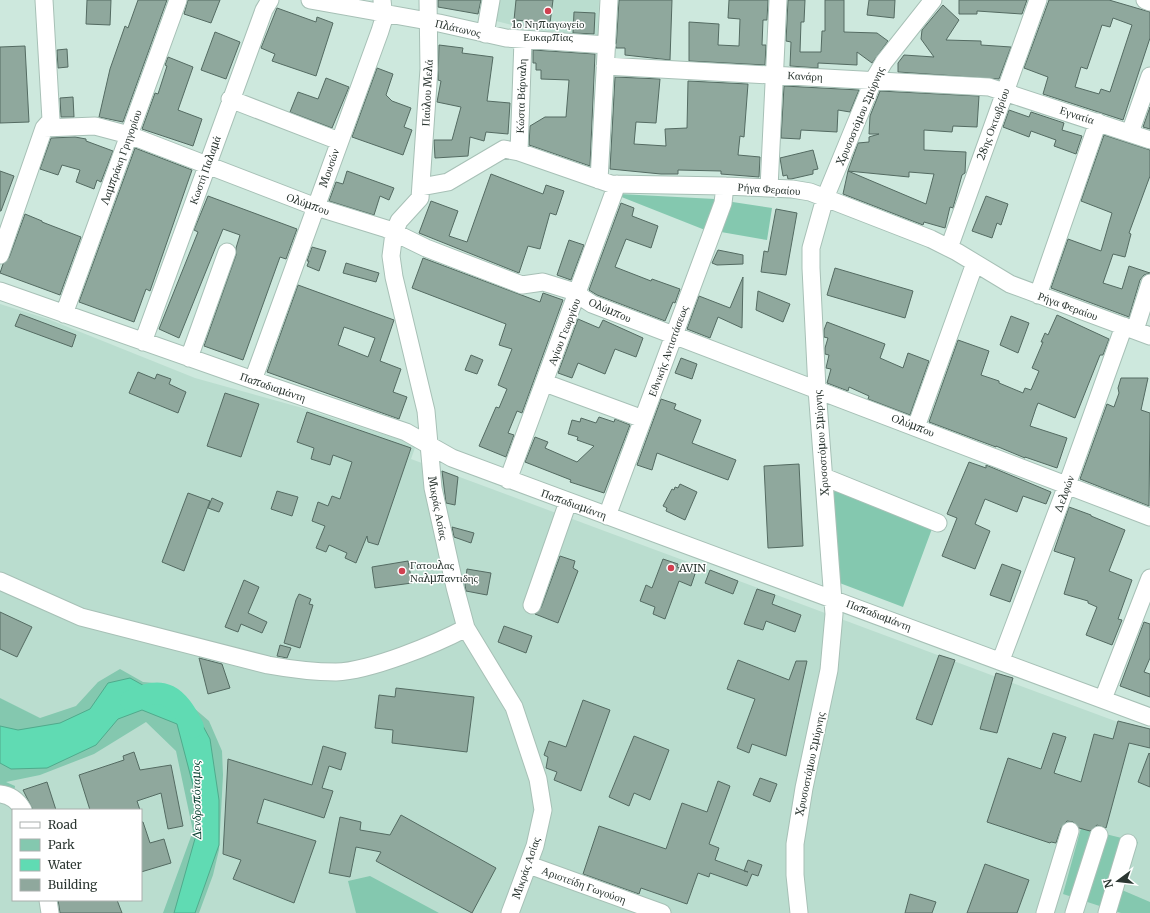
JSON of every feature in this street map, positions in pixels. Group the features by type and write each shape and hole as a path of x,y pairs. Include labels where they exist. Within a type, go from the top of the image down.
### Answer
{"street":[{"path":"0,254 44,128 51,120 44,0"},
{"name":"Λαμπράκη Γρηγορίου","path":"64,314 178,0"},
{"name":"Κωστή Παλαμά","path":"143,342 230,99 264,10 270,0"},
{"name":"Πλάτωνος","path":"310,0 383,6 428,21 485,34 523,40 607,45"},
{"name":"Παύλου Μελά","path":"421,186 429,69 430,33 428,21 428,0"},
{"path":"485,34 492,0"},
{"path":"599,180 610,0"},
{"path":"768,188 778,0"},
{"name":"Χρυσοστόμου Σμύρνης","path":"799,913 795,875 795,844 804,788 829,670 834,627 834,598 817,389 811,257 812,242 825,198 874,79 884,62 933,0"},
{"name":"28ης Οκτωβρίου","path":"949,248 1038,0"},
{"path":"1144,0 1150,2"},
{"name":"Μουσών","path":"253,380 380,31 383,6"},
{"name":"Κώστα Βάρναλη","path":"519,152 523,40"},
{"name":"Κανάρη","path":"606,66 874,79 989,87 1005,91"},
{"path":"1130,133 1150,76"},
{"name":"Εγνατία","path":"1005,91 1150,140"},
{"path":"230,99 339,141"},
{"path":"1038,295 1098,122"},
{"name":"Ολύμπου","path":"44,128 95,126 129,135 316,207 394,233 426,248 522,285 543,282 568,289 592,304 1150,517"},
{"name":"Ρήγα Φεραίου","path":"421,186 448,182 501,150 508,150 519,152 599,180 617,184 725,186 801,190 825,198 949,248 1000,279 1038,295 1136,331"},
{"name":"Αγίου Γεωργίου","path":"508,480 578,295 617,184"},
{"name":"Μικράς Ασίας","path":"421,186 418,202 399,221 394,233 392,264 426,411 433,488 455,587 466,628 514,707 538,779 543,810 529,865 510,913"},
{"name":"Εθνικής Αντιστάσεως","path":"607,516 723,203 725,186"},
{"path":"189,358 227,252"},
{"path":"916,427 975,263"},
{"name":"Δελφών","path":"1001,660 1067,485 1136,331 1150,283"},
{"name":"Παπαδιαμάντη","path":"0,291 189,358 406,432 452,458 508,480 834,598 1103,698 1150,717"},
{"path":"545,383 643,419"},
{"path":"824,476 938,524"},
{"path":"532,604 568,502"},
{"path":"1103,698 1150,578"},
{"path":"0,581 81,617 268,665 296,670 337,672 368,666 444,640 466,628"},
{"path":"0,794 10,796 17,801 22,809"},
{"path":"1045,913 1070,831"},
{"path":"1074,913 1099,835"},
{"path":"1107,913 1128,844"},
{"name":"Αριστείδη Γωγούση","path":"529,865 662,913"},
{"path":"48,901 50,913"}],"shaded area":[{"name":"1ο Νηπιαγωγείο Ευκαρπίας","path":"500,0 599,0 598,35 527,29 496,21"},
{"path":"0,304 48,319 195,378 299,407 416,445 411,459 1150,734 1150,913 0,913"}],"green space":[{"path":"620,194 715,199 705,230 619,196"},
{"path":"726,201 772,208 767,240 721,232"},
{"path":"832,485 933,526 903,607 837,582"},
{"name":"Δενδροπόταμος","path":"120,669 143,682 166,684 209,721 222,751 223,775 219,850 213,875 199,913 163,913 193,831 176,751 146,722 94,754 40,775 6,782 15,786 14,793 0,791 0,698 40,718 76,706 98,682"},
{"path":"1081,828 1138,842 1122,890 1150,902 1150,913 1121,913 1063,894"},
{"path":"370,876 439,913 356,913 348,881"}],"water":[{"name":"Δενδροπόταμος","path":"130,678 197,715 210,739 219,800 219,845 195,913 174,913 198,828 194,789 177,724 142,710 118,719 96,745 47,768 11,769 0,763 0,726 18,730 60,723 90,709 108,683"}],"building":[{"path":"87,0 111,0 110,25 86,24"},
{"path":"138,0 167,0 123,122 99,117 110,69 125,26 128,28"},
{"path":"188,0 220,0 211,23 184,14"},
{"path":"438,0 481,0 478,14 438,7"},
{"path":"516,0 553,0 550,23 514,20"},
{"path":"619,0 672,0 670,60 625,55 625,48 616,48"},
{"path":"729,0 768,0 767,20 763,20 762,45 766,45 765,65 689,61 689,22 719,24 718,45 739,46 740,19 728,18"},
{"path":"788,0 805,0 804,22 801,22 800,52 821,52 822,31 825,31 825,0 844,0 844,32 877,33 888,41 872,63 857,52 857,65 818,63 818,68 790,66 791,42 786,41"},
{"path":"869,0 895,0 894,18 867,15"},
{"path":"959,0 1027,0 1022,14 977,11 977,14 959,14"},
{"path":"1049,0 1109,0 1150,12 1150,38 1123,120 1043,94 1048,77 1024,68","holes":["1113,18 1132,25 1110,92 1101,89 1099,94 1075,87 1081,67 1087,69 1102,25 1110,27"]},
{"path":"943,5 959,20 946,40 981,41 981,45 1011,47 999,79 898,72 898,63 904,55 934,57 921,39 922,30"},
{"path":"277,8 316,22 317,17 333,23 316,76 272,61 275,54 261,48"},
{"path":"574,12 595,13 594,34 573,33"},
{"path":"215,32 240,42 226,79 201,70"},
{"path":"439,45 463,48 462,53 493,57 487,101 510,103 508,134 486,132 484,141 470,137 468,156 435,158 434,140 452,140 461,107 437,102 441,81 438,80"},
{"path":"25,46 29,122 0,123 0,47"},
{"path":"67,49 68,67 58,68 57,50"},
{"path":"533,50 595,54 590,166 529,145 530,126 545,117 566,117 569,80 541,79 541,70 536,70 536,63 533,63"},
{"path":"168,57 193,67 178,110 202,119 193,146 142,129 155,93 158,94 167,66 165,65"},
{"path":"377,68 393,74 386,95 392,101 411,108 404,127 412,130 403,155 352,137"},
{"path":"615,77 660,79 656,123 636,122 634,144 666,146 665,129 687,128 688,81 748,84 744,137 740,136 738,155 760,157 759,177 721,174 721,171 678,170 678,174 661,174 610,169"},
{"path":"326,78 349,87 332,128 290,112 298,92 318,99"},
{"path":"784,86 859,90 850,112 838,110 837,132 801,130 800,139 781,138"},
{"path":"880,91 979,96 977,127 953,126 952,132 924,130 924,150 966,152 965,173 962,175 953,208 950,207 945,228 924,222 923,225 843,194 848,171 858,143 869,142 869,137 879,134 869,134 870,116","holes":["848,171 909,177 909,172 934,174 926,204"]},
{"path":"73,97 74,117 61,117 60,98"},
{"path":"1150,107 1150,129 1143,127"},
{"path":"1009,110 1029,117 1031,112 1064,123 1062,130 1082,136 1076,154 1054,146 1056,140 1031,131 1029,137 1003,127"},
{"path":"1104,135 1150,150 1150,176 1129,233 1131,234 1125,257 1113,254 1103,283 1122,289 1129,266 1150,273 1144,275 1140,280 1129,317 1051,288 1068,239 1101,251 1112,213 1081,201"},
{"path":"75,137 86,139 86,141 113,151 101,182 97,180 94,189 76,182 80,170 62,165 58,175 40,169 51,138"},
{"path":"135,148 192,170 150,291 146,289 134,322 79,302"},
{"path":"813,150 818,169 813,170 813,174 791,179 788,179 787,175 783,176 780,158"},
{"path":"0,171 14,176 1,211 0,211"},
{"path":"347,171 394,188 389,200 380,196 374,215 329,201 336,182 343,184"},
{"path":"491,174 543,194 546,185 564,191 556,215 550,213 540,249 528,246 519,273 419,233 431,201 458,211 449,236 467,242"},
{"path":"208,196 297,229 286,259 280,257 243,360 204,346 236,255 236,248 240,235 223,229 179,338 159,329 198,232 194,230"},
{"path":"986,196 1008,204 1001,225 997,223 992,238 972,231"},
{"path":"621,203 634,208 632,216 658,226 651,248 626,239 615,267 651,281 652,279 680,289 675,303 673,302 665,321 597,295 589,290"},
{"path":"776,209 797,213 786,275 761,272 764,251 768,252"},
{"path":"25,214 81,237 60,295 0,273 3,264 9,258"},
{"path":"569,240 584,245 571,280 557,275"},
{"path":"312,247 326,251 319,271 307,266 309,261 307,261"},
{"path":"718,250 743,255 743,264 717,265 712,263"},
{"path":"423,258 540,302 543,293 563,300 522,413 517,411 508,433 514,435 506,457 479,446 496,407 499,408 507,389 498,385 512,349 499,345 506,324 412,288"},
{"path":"346,263 379,273 376,282 343,273"},
{"path":"835,268 913,291 905,318 827,295"},
{"path":"743,277 742,328 718,317 710,338 687,329 699,296 730,308"},
{"path":"298,285 394,320 380,361 401,369 393,392 407,397 399,419 267,372","holes":["344,327 375,338 368,357 338,345"]},
{"path":"758,291 790,304 783,322 756,310"},
{"path":"20,314 76,335 72,347 15,326"},
{"path":"1057,315 1109,339 1103,355 1100,355 1075,418 1038,403 1030,426 1067,438 1057,468 1025,458 929,422 958,340 989,351 981,375 999,381 999,383 1023,393 1025,388 1031,390 1039,371 1032,368 1043,342 1041,342 1045,333 1048,335"},
{"path":"1011,316 1029,323 1018,353 1000,345"},
{"path":"578,319 599,328 603,320 643,338 636,357 615,349 605,374 578,363 572,378 558,373"},
{"path":"827,322 885,344 880,358 903,368 908,353 929,361 910,415 868,399 869,396 849,387 848,391 827,383 831,369 826,368 829,355 825,354 828,338 824,337 824,330"},
{"path":"471,355 483,360 477,374 465,370"},
{"path":"681,358 697,364 692,379 675,373"},
{"path":"138,372 155,379 157,374 171,379 169,384 186,392 178,413 129,393"},
{"path":"1121,378 1148,378 1141,410 1150,413 1149,506 1080,479 1107,404 1114,407 1119,393 1118,388"},
{"path":"225,393 259,404 241,457 207,446"},
{"path":"661,399 676,404 674,409 701,420 692,443 736,460 728,480 657,453 652,470 637,465"},
{"path":"307,412 411,448 378,545 368,542 367,536 356,563 345,558 347,553 329,545 326,552 316,548 325,526 312,521 318,502 328,506 332,496 340,499 352,462 333,455 330,465 311,459 314,448 297,442"},
{"path":"599,417 614,422 615,419 630,425 604,493 570,482 571,480 525,462 535,437 548,442 545,448 577,462 594,446 577,440 578,437 568,434 572,420 580,422 581,418 596,423"},
{"path":"969,462 986,468 986,465 1051,492 1046,504 1023,496 1017,512 985,499 975,524 990,531 975,569 942,556 957,518 947,514"},
{"path":"799,464 803,546 768,548 764,466"},
{"path":"442,471 458,477 455,505 446,503"},
{"path":"680,484 697,492 685,520 666,511 667,508 663,506 672,489 674,490 675,487 678,488"},
{"path":"277,491 298,497 292,516 271,509"},
{"path":"188,493 210,501 184,571 162,562"},
{"path":"212,498 223,503 219,512 208,508"},
{"path":"1069,507 1125,530 1109,571 1132,580 1118,619 1122,620 1112,645 1086,635 1097,607 1088,603 1088,601 1064,594 1075,558 1054,551"},
{"path":"452,527 474,533 471,543 454,537"},
{"path":"560,556 575,561 573,568 578,571 558,623 535,614 541,608"},
{"path":"663,559 678,564 677,567 695,574 691,586 679,581 665,619 653,614 655,607 640,601 646,585 652,588"},
{"path":"408,561 412,583 375,588 372,567"},
{"path":"1002,564 1021,571 1010,602 990,595"},
{"path":"467,569 491,573 487,595 466,591 465,585"},
{"path":"710,570 738,581 733,594 705,583"},
{"path":"244,580 259,587 248,613 267,622 262,633 241,624 238,632 225,627"},
{"path":"757,589 775,595 772,604 801,615 795,632 766,621 763,630 744,624"},
{"path":"299,594 311,599 309,604 313,605 300,648 284,643"},
{"path":"0,612 32,627 17,657 0,649"},
{"path":"1144,622 1150,624 1150,658 1144,672 1150,674 1150,697 1120,686"},
{"path":"504,626 532,636 526,653 498,642"},
{"path":"280,645 291,648 287,658 277,656"},
{"path":"939,655 955,660 932,725 916,719"},
{"path":"199,658 222,664 230,688 208,694"},
{"path":"738,660 789,680 796,661 807,661 786,756 752,744 749,753 737,748 755,699 727,689"},
{"path":"996,673 1013,678 997,733 980,729"},
{"path":"396,688 474,697 467,752 392,743 393,730 375,728 379,695 395,697"},
{"path":"583,700 610,710 581,791 554,780 557,772 546,768 548,757 544,755 549,741 566,747"},
{"path":"1118,721 1150,729 1150,748 1129,743 1106,828 1097,825 1090,831 1079,828 1073,822 1067,821 1061,828 1056,843 1050,843 987,822 1008,758 1041,769 1053,733 1066,737 1054,773 1081,782 1094,734 1113,739"},
{"path":"634,736 669,750 650,800 634,793 629,806 609,797"},
{"path":"323,746 346,753 341,770 329,766 322,788 333,791 324,818 264,799 257,823 316,841 294,903 233,879 241,860 223,854 228,759 312,785"},
{"path":"134,752 140,770 171,765 183,826 168,829 161,793 137,801 140,809 90,809 79,775 124,760 123,756"},
{"path":"1149,753 1150,754 1150,787 1138,782"},
{"path":"760,778 777,784 770,802 753,795"},
{"path":"718,781 730,786 709,844 719,848 715,860 744,871 748,860 762,865 758,876 752,874 747,886 710,873 709,877 698,873 687,904 641,888 639,894 583,874 599,826 666,849 682,803 707,812"},
{"path":"47,782 56,809 32,809 23,790"},
{"path":"401,815 496,868 472,913 376,861 381,852 356,847 350,877 329,873 340,817 361,822 360,830 390,835"},
{"path":"142,822 150,843 164,839 171,863 142,872"},
{"path":"985,864 1029,880 1017,913 967,913"},
{"path":"910,894 936,902 932,913 905,913"},
{"path":"58,901 117,901 122,913 60,913"}],"waterway":[{"name":"Δενδροπόταμος","path":"131,701 142,696 152,694 168,696 181,707 193,727"}],"place":[{"name":"1ο Νηπιαγωγείο Ευκαρπίας","path":"548,11"},
{"name":"AVIN","path":"671,568"},
{"name":"Γατουλας Ναλμπαντιδης","path":"402,571"}]}
